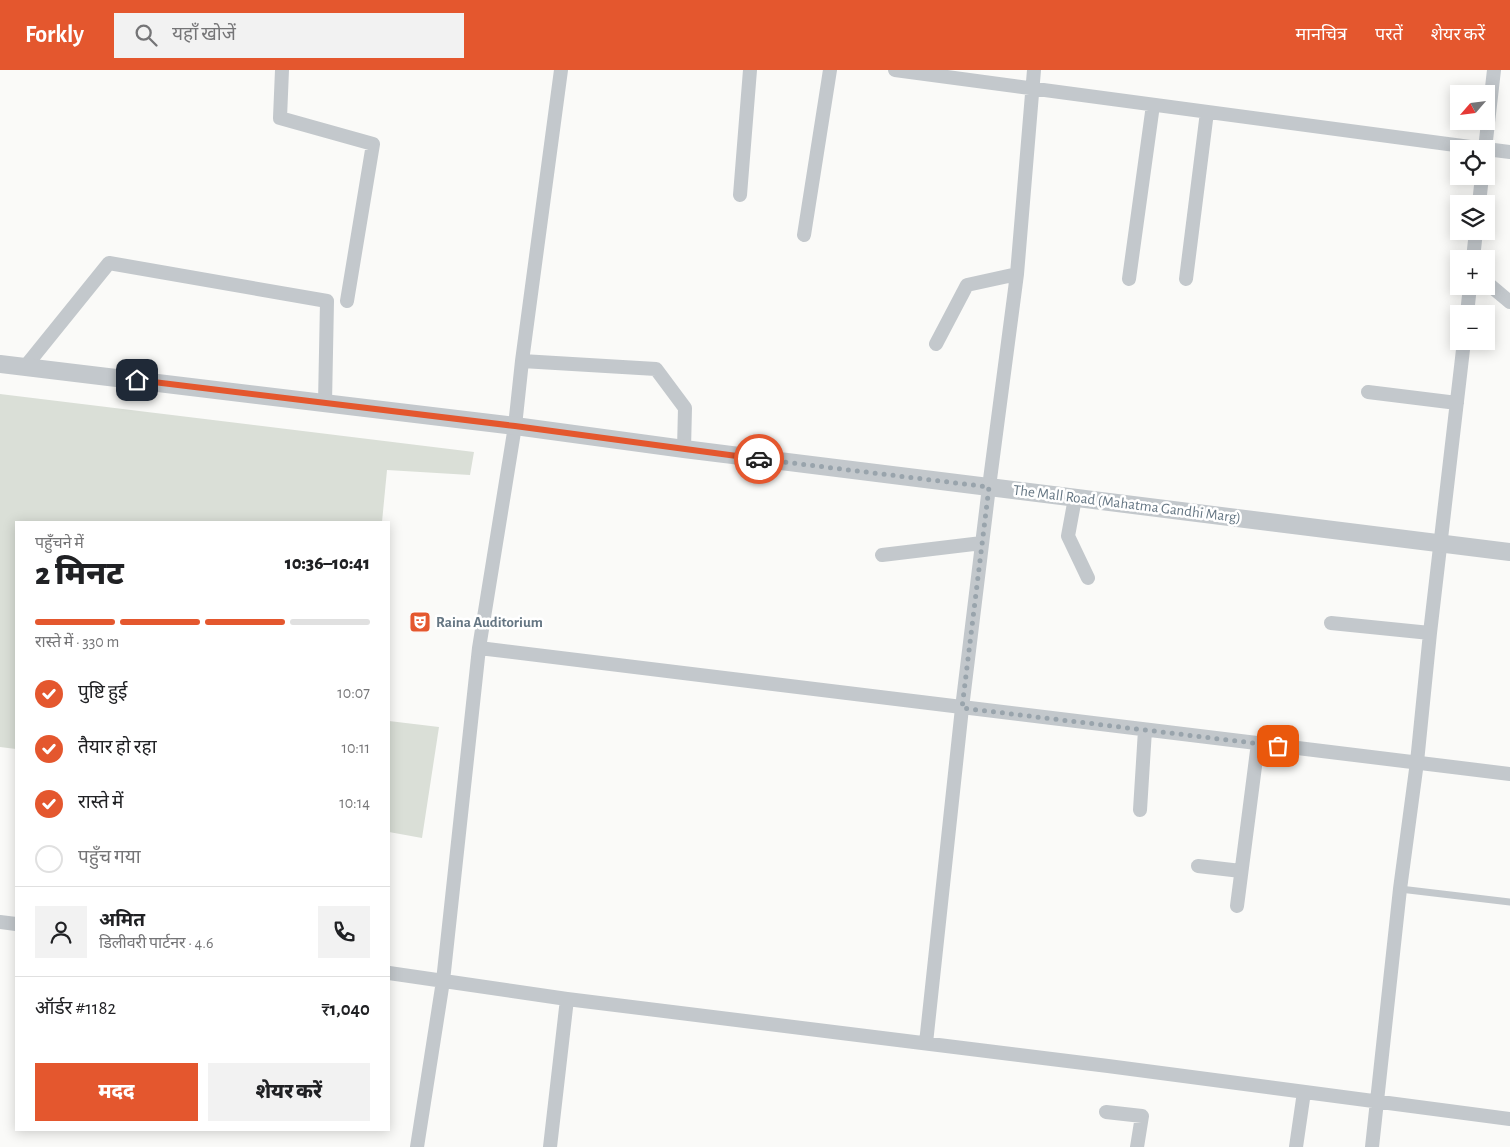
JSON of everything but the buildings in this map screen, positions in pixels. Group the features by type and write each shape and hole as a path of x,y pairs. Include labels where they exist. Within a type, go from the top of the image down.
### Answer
{"street":[{"path":"282,70 280,118 373,144 347,302"},
{"path":"417,1147 443,981 479,648 515,426 561,70"},
{"path":"740,195 750,70"},
{"path":"804,235 830,70"},
{"path":"895,70 1450,144"},
{"path":"926,1043 962,708 1017,274 1034,70"},
{"path":"1486,140 1494,70"},
{"path":"1129,279 1153,104"},
{"path":"1186,279 1207,112"},
{"path":"1495,150 1510,152"},
{"path":"25,367 108,263 327,301 325,403"},
{"path":"936,344 967,284 1017,274"},
{"path":"1495,290 1510,302"},
{"path":"1372,1147 1463,350"},
{"path":"522,361 656,369 685,408 684,449"},
{"name":"The Mall Road (Mahatma Gandhi Marg)","path":"0,364 515,426 684,449 1510,552"},
{"path":"1368,392 1456,403"},
{"path":"1075,498 1068,536 1088,578"},
{"path":"882,556 982,543"},
{"path":"1331,623 1430,634"},
{"path":"479,648 1510,774"},
{"path":"1140,810 1145,730"},
{"path":"1237,906 1258,743"},
{"path":"1198,866 1241,871"},
{"path":"0,922 15,924"},
{"path":"390,973 567,999 926,1043 1510,1119"},
{"path":"550,1147 567,999"},
{"path":"1296,1147 1304,1092"},
{"path":"1106,1112 1142,1116 1137,1147"}],"lane":[{"path":"1400,889 1510,902"}],"shaded area":[{"path":"0,394 474,452 470,475 387,470 382,521 15,521 15,749 0,747"},
{"path":"390,721 439,727 422,838 390,832"}],"way so far":[{"path":"759,459 989,487 962,708 1278,746"}],"place":[{"name":"Raina Auditorium","path":"420,622"}],"route":[{"path":"137,380 515,426 759,459"}]}
